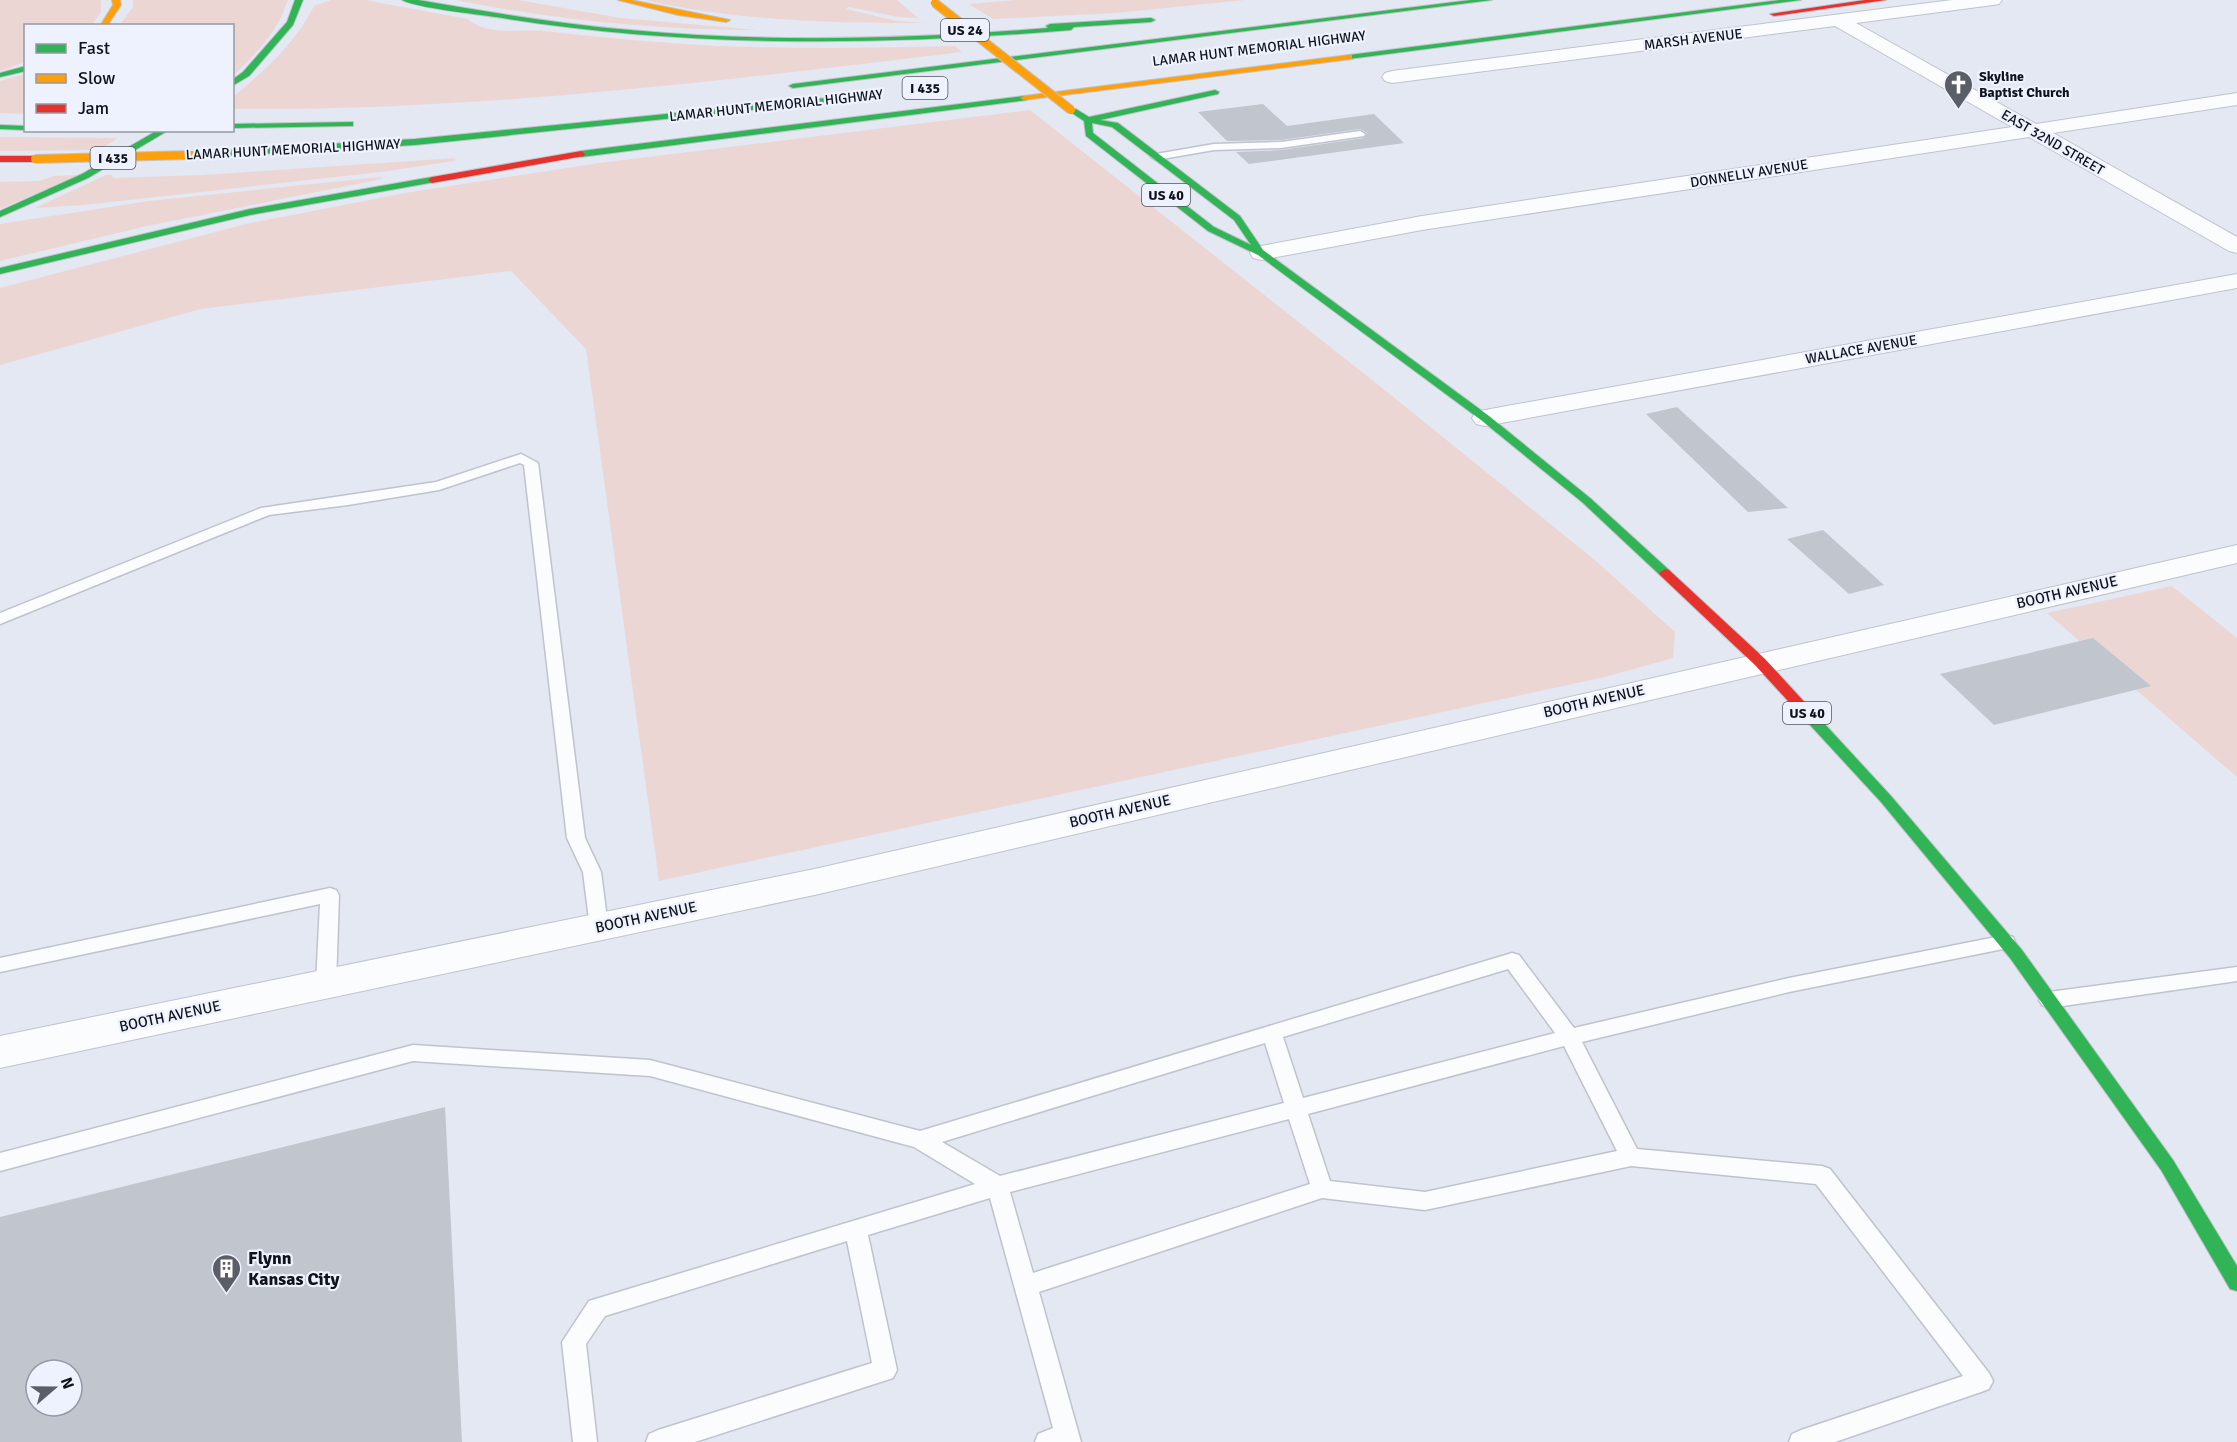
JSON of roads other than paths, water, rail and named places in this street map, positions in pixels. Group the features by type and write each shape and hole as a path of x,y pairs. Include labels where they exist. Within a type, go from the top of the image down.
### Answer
{"main road":[{"path":"104,24 117,5 116,0"},
{"path":"234,83 246,74 291,23 299,0"},
{"name":"US 24","path":"405,0 603,30 697,38 811,41 944,39 1160,19 1000,30 880,31 681,23 634,18"},
{"path":"622,0 678,13 743,22"},
{"name":"LAMAR HUNT MEMORIAL HIGHWAY","path":"779,87 1488,0"},
{"path":"0,270 250,212 558,157 1797,0"},
{"path":"1274,81 1366,65 1882,0"},
{"name":"US 40","path":"934,2 1071,110 1088,120 1115,125 1237,218 1262,253"},
{"path":"0,75 24,69"},
{"path":"1006,79 1053,73"},
{"path":"1088,120 1227,89"},
{"name":"LAMAR HUNT MEMORIAL HIGHWAY","path":"0,159 191,155 415,142 840,99"},
{"name":"US 40","path":"1088,120 1089,134 1211,230 1262,253 1485,418 1586,500 1760,662 1886,798 2006,942 2167,1165 2237,1283"},
{"name":"LAMAR HUNT MEMORIAL HIGHWAY","path":"234,126 369,123"},
{"path":"0,127 24,128"},
{"path":"0,214 85,176 162,132"}],"street":[{"name":"MARSH AVENUE","path":"1392,77 1993,0"},
{"name":"EAST 32ND STREET","path":"1838,20 2237,246"},
{"name":"DONNELLY AVENUE","path":"1262,253 1422,223 2237,99"},
{"name":"WALLACE AVENUE","path":"1485,418 2237,281"},
{"name":"BOOTH AVENUE","path":"0,1052 819,881 1760,662 2237,554"}],"lane":[{"path":"1156,157 1214,147 1281,145 1360,134"},
{"path":"0,619 266,511 348,501 439,486 521,458 531,463 576,838 592,872 599,927"},
{"path":"0,965 330,895 326,984"},
{"path":"585,1442 574,1342 597,1308 998,1186 1298,1110 1569,1037 1789,985 2006,942"},
{"path":"920,1140 1512,960 1569,1037 1631,1157"},
{"path":"2049,1000 2237,974"},
{"path":"1272,1033 1322,1189"},
{"path":"0,1162 413,1053 651,1068 920,1140 998,1186 1026,1286 1061,1440"},
{"path":"1026,1286 1322,1189 1425,1201 1631,1157 1822,1175 1981,1381 1802,1442"},
{"path":"658,1442 885,1370 856,1229"}],"place":[{"name":"Skyline Baptist Church","path":"1958,110"},
{"name":"Flynn Kansas City","path":"227,1294"}]}
